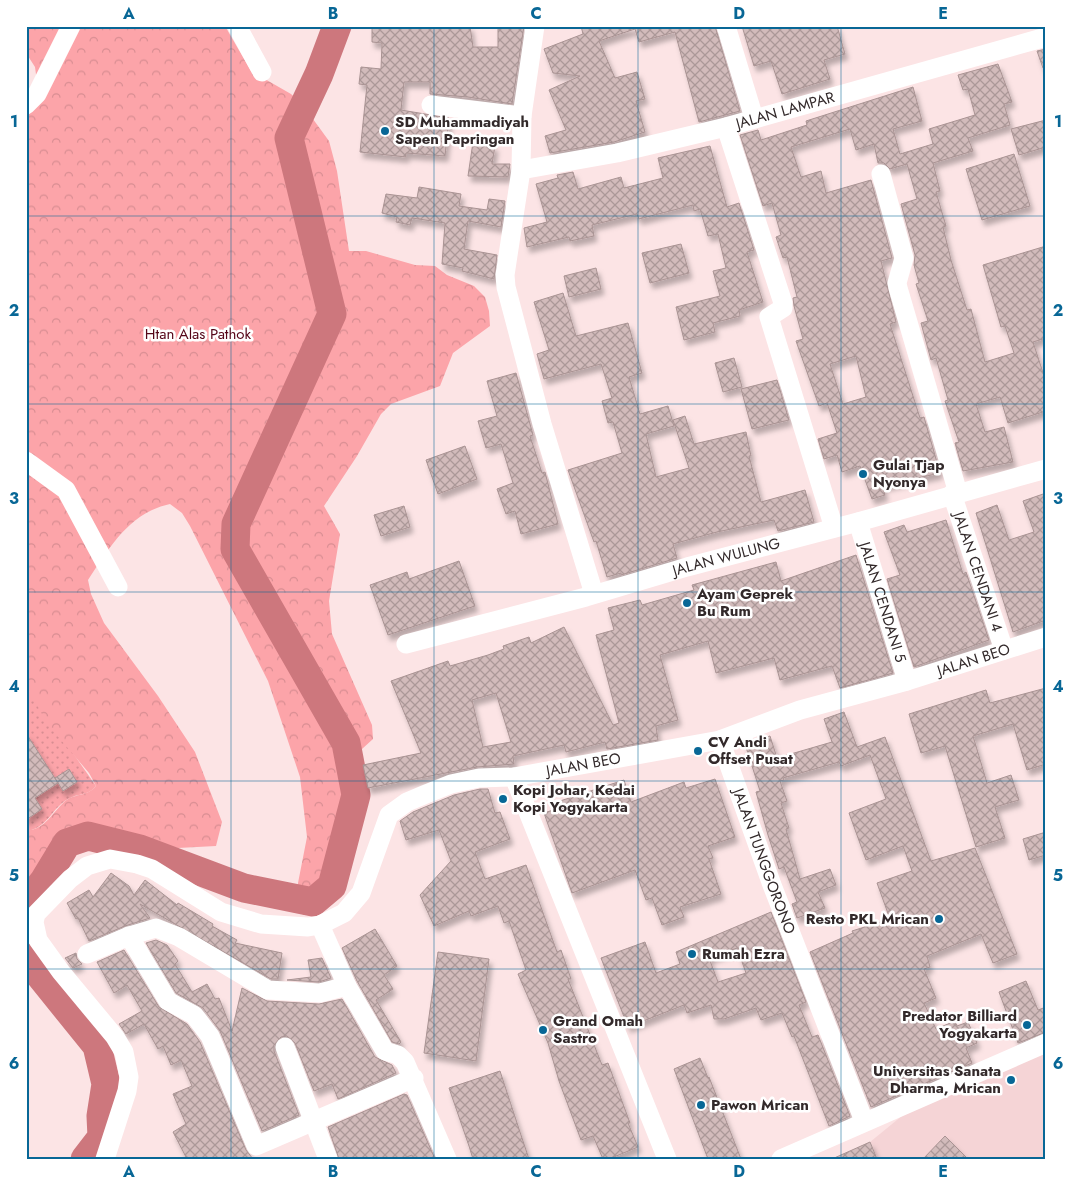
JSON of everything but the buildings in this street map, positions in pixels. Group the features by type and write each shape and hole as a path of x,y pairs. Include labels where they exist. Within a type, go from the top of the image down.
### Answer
{"street":[{"path":"26,105 37,94 71,26"},
{"path":"237,26 262,72"},
{"path":"535,26 522,116 521,170 505,275 506,287 542,424 594,594"},
{"path":"726,26 754,118"},
{"name":"JALAN LAMPAR","path":"521,170 617,153 726,127 1046,37"},
{"path":"431,105 522,116"},
{"path":"726,127 783,303 784,308 769,317 834,528"},
{"name":"JALAN CENDANI 4","path":"881,174 904,258 898,288 955,494 1004,650"},
{"path":"26,461 66,490 118,587"},
{"name":"JALAN WULUNG","path":"406,644 858,522 1046,469"},
{"name":"JALAN CENDANI 5","path":"858,522 907,682"},
{"name":"JALAN BEO","path":"320,925 344,913 355,902 366,879 386,820 397,809 451,784 479,778 514,777 720,740 800,710 907,682 1046,637"},
{"name":"JALAN TUNGGORONO","path":"720,740 772,885 864,1121"},
{"path":"514,777 666,1159"},
{"path":"105,1159 117,1128 127,1091 128,1077 124,1052 111,1031 61,972 38,940 34,922 36,914 78,873 97,862 110,859 152,869 221,912 261,924 308,927 320,925 347,986 383,1048 402,1058 414,1078 447,1159"},
{"path":"87,954 151,928 162,929 254,983 275,992 320,993 347,986"},
{"path":"129,936 168,1001 194,1015 210,1036 256,1146 414,1078"},
{"path":"781,1159 864,1121 1046,1043"},
{"path":"285,1047 328,1159"}],"shaded area":[{"name":"Universitas Sanata Dharma, Mrican","path":"1046,1048 1046,1159 877,1159 870,1142 908,1111"}],"green space":[{"name":"Htan Alas Pathok","path":"26,26 225,26 251,71 291,94 302,104 329,141 337,171 349,251 366,251 415,265 435,266 447,275 474,286 485,297 489,311 490,326 453,353 440,386 391,404 381,414 357,456 324,506 340,534 329,601 332,634 372,725 373,739 362,749 354,761 356,810 329,901 317,912 303,915 297,898 307,837 300,777 268,681 190,526 182,513 170,504 156,508 132,523 104,555 88,580 91,594 104,623 158,696 195,752 222,822 216,846 178,848 160,845 141,845 88,832 64,840 41,879 26,898 26,830 32,830 43,825 68,799 89,792 96,786 89,773 49,726 26,686 26,108 39,96 35,67 26,53"},
{"path":"26,686 96,786 86,793 68,799 40,826 28,831"}],"waterway":[{"path":"26,904 44,881 67,843 88,836 140,849 244,888 313,902 332,886 356,795 346,743 235,549 236,524 332,314 289,138 319,74 337,26"},
{"path":"26,958 97,1046 106,1084 101,1116 102,1137 85,1159"}],"place":[{"name":"SD Muhammadiyah Sapen Papringan","path":"385,131"},
{"name":"Gulai Tjap Nyonya","path":"863,474"},
{"name":"Ayam Geprek Bu Rum","path":"687,603"},
{"name":"CV Andi Offset Pusat","path":"698,751"},
{"name":"Kopi Johar, Kedai Kopi Yogyakarta","path":"503,799"},
{"name":"Resto PKL Mrican","path":"939,919"},
{"name":"Rumah Ezra","path":"692,954"},
{"name":"Predator Billiard Yogyakarta","path":"1027,1025"},
{"name":"Grand Omah Sastro","path":"543,1030"},
{"name":"Universitas Sanata Dharma, Mrican","path":"1011,1080"},
{"name":"Pawon Mrican","path":"701,1105"}]}
